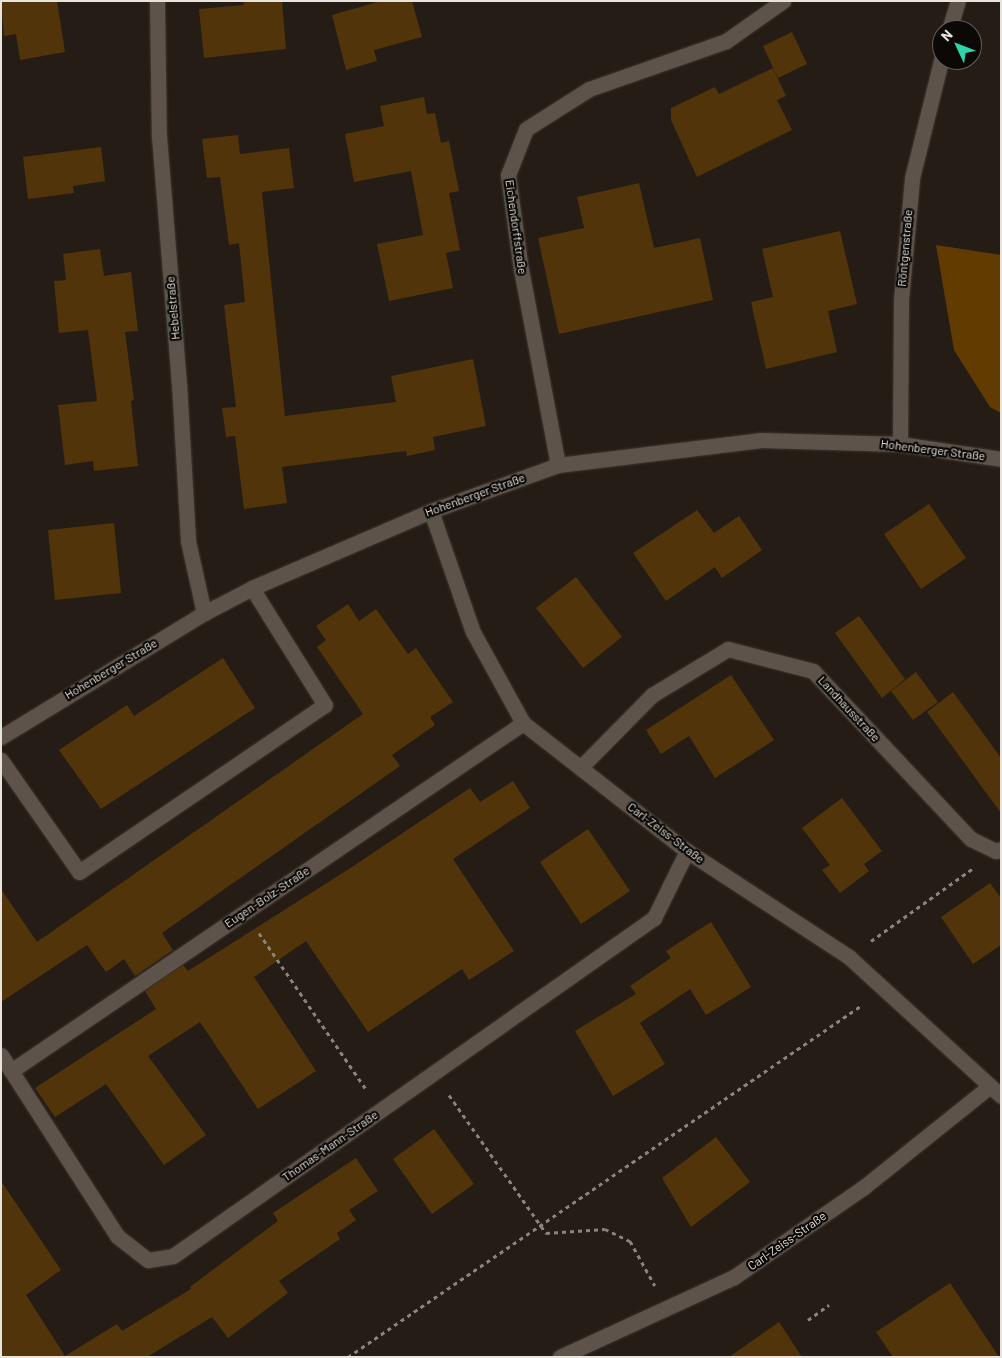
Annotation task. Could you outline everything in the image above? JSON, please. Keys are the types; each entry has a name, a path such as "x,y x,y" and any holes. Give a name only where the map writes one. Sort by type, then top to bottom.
{"street":[{"name":"Hebelstraße","path":"156,1 159,136 180,383 188,541 204,613"},
{"name":"Eichendorffstraße","path":"558,466 521,270 508,175 526,129 589,89 726,41 783,1"},
{"path":"953,20 958,1"},
{"name":"Röntgenstraße","path":"900,444 901,300 912,178 939,70"},
{"name":"Hohenberger Straße","path":"1,736 204,613 252,588 431,511 558,466 761,440 900,444 1001,459"},
{"name":"Carl-Zeiss-Straße","path":"431,511 473,632 522,723 687,851 848,957 883,991 995,1091 864,1187 734,1278 560,1357"},
{"path":"1,760 79,872 325,706 252,588"},
{"name":"Landhausstraße","path":"580,768 652,695 728,649 813,670 971,839 998,850"},
{"name":"Eugen-Bolz-Straße","path":"11,1071 522,723"},
{"name":"Thomas-Mann-Straße","path":"1,1055 117,1236 148,1260 173,1256 654,918 687,851"}],"path":[{"path":"848,957 998,850"},
{"path":"244,912 380,1110"},
{"path":"348,1357 883,991"},
{"path":"433,1072 546,1233 605,1229 630,1241 667,1308"},
{"path":"808,1320 829,1306"}],"shaded area":[{"path":"936,245 1001,255 1001,413 990,407 954,350"}],"building":[{"path":"1,1 57,1 65,52 20,60 16,34 4,36"},
{"path":"243,1 282,1 286,49 204,58 199,9 244,5"},
{"path":"381,1 412,1 422,37 374,50 377,61 346,70 332,15"},
{"path":"792,32 807,64 778,78 763,46"},
{"path":"773,68 786,96 777,100 792,130 697,177 671,120 671,108 715,87 719,94"},
{"path":"424,97 427,114 435,113 441,143 449,141 459,191 449,193 460,250 446,253 453,288 389,301 377,244 423,235 411,171 354,182 345,134 384,126 380,106"},
{"path":"238,135 240,154 289,148 294,188 262,192 285,416 396,402 391,376 473,359 486,426 433,437 435,450 407,456 406,451 282,467 287,503 244,509 235,436 226,437 222,408 236,407 224,305 245,302 239,243 229,245 220,177 207,178 202,139"},
{"path":"101,147 105,181 73,186 74,193 28,199 23,157"},
{"path":"639,183 654,248 700,238 713,300 559,334 538,238 584,228 577,197"},
{"path":"840,231 857,304 828,311 837,352 766,369 751,302 773,297 762,249"},
{"path":"100,249 104,276 131,272 138,331 125,332 134,400 131,401 138,466 94,471 93,461 65,465 58,405 97,401 88,330 59,333 54,281 66,280 63,254"},
{"path":"929,504 966,558 921,589 884,534"},
{"path":"697,510 714,533 739,516 762,550 722,578 715,567 666,601 633,553"},
{"path":"114,523 121,593 55,600 48,530"},
{"path":"576,577 622,637 583,668 536,608"},
{"path":"348,604 359,621 376,609 408,654 416,648 453,702 430,717 435,725 392,755 400,766 162,933 173,950 135,976 124,959 106,972 87,945 1,1002 1,889 37,942 363,714 317,647 326,640 316,626"},
{"path":"859,616 905,679 882,698 835,633"},
{"path":"223,658 255,708 101,809 59,750 127,705 134,716"},
{"path":"916,672 938,702 913,720 891,691"},
{"path":"731,675 774,740 715,778 689,736 661,754 646,730"},
{"path":"953,692 1001,758 1001,813 927,712"},
{"path":"513,781 530,808 453,859 514,951 469,980 462,969 368,1032 306,941 254,977 316,1071 258,1109 200,1022 148,1056 206,1135 164,1165 106,1084 55,1117 35,1088 156,1009 145,991 183,965 188,971 352,867 470,788 480,802"},
{"path":"842,798 882,851 864,864 869,871 840,893 822,870 830,865 802,828"},
{"path":"588,829 630,891 581,924 540,862"},
{"path":"990,883 1001,898 1001,945 973,964 941,917"},
{"path":"711,922 751,987 706,1015 690,989 640,1023 665,1064 613,1096 575,1031 636,994 630,986 671,958 666,951"},
{"path":"434,1129 474,1184 432,1214 393,1159"},
{"path":"716,1137 750,1182 691,1227 662,1178"},
{"path":"356,1158 378,1191 349,1210 356,1220 337,1233 340,1239 279,1281 288,1293 228,1338 212,1317 147,1357 1,1357 1,1181 61,1270 26,1295 65,1356 117,1324 122,1331 191,1289 190,1287 278,1221 273,1213"},
{"path":"950,1283 999,1357 893,1357 876,1332"},
{"path":"779,1322 802,1357 729,1357"}]}
